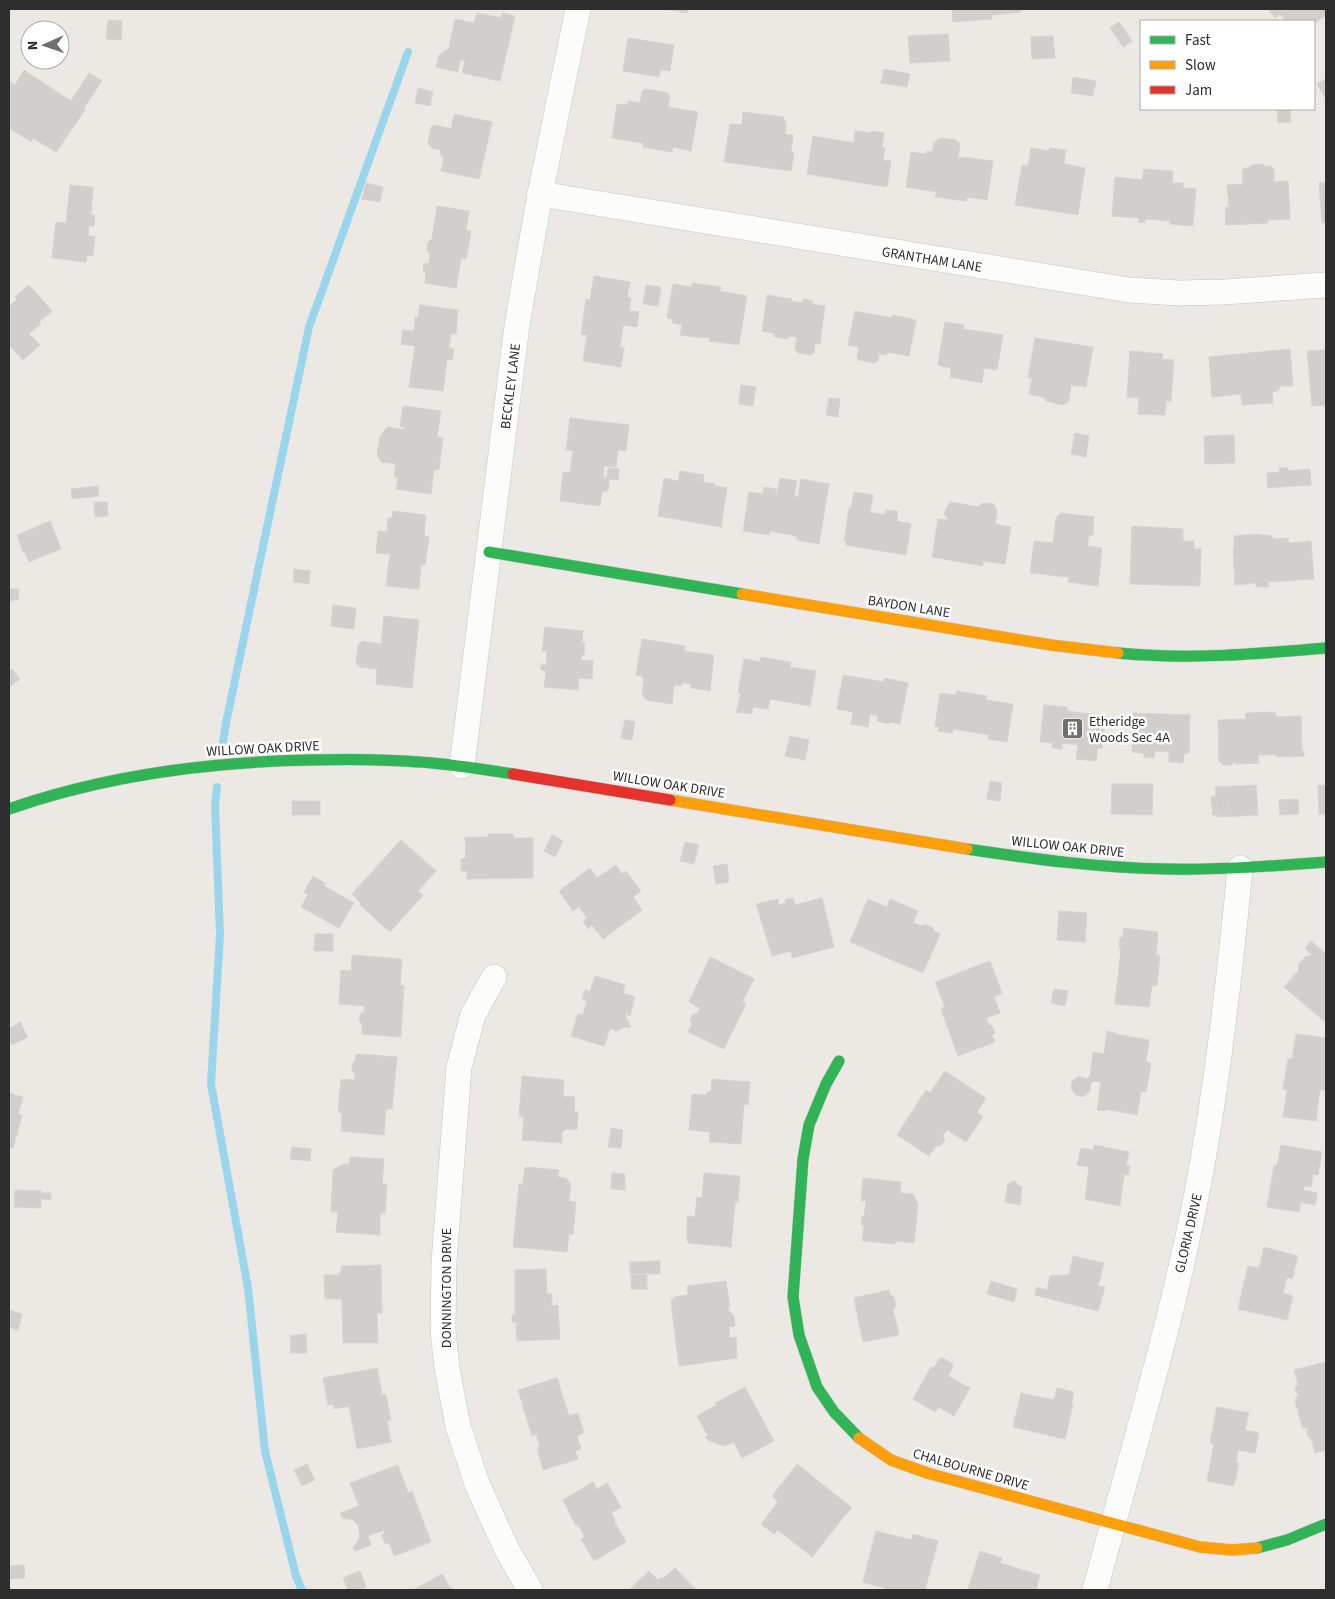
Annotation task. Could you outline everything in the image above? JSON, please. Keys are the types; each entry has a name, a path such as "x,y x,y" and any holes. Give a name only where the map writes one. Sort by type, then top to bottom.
{"street":[{"name":"BECKLEY LANE","path":"462,766 518,325 540,194 578,9"},
{"name":"GRANTHAM LANE","path":"540,194 1129,290 1178,293 1224,292 1326,284"},
{"name":"BAYDON LANE","path":"489,552 1051,645 1107,652 1173,656 1261,653 1326,648"},
{"name":"WILLOW OAK DRIVE","path":"9,809 94,784 150,773 246,762 300,759 409,761 462,766 1062,863 1167,870 1240,868 1326,862"},
{"name":"GLORIA DRIVE","path":"1095,1590 1158,1360 1198,1187 1220,1059 1240,868"},
{"name":"DONNINGTON DRIVE","path":"494,977 473,1015 459,1067 444,1262 444,1330 447,1368 458,1426 477,1484 506,1548 530,1590"},
{"name":"CHALBOURNE DRIVE","path":"839,1061 826,1084 809,1125 803,1159 793,1297 801,1347 819,1390 850,1429 892,1460 926,1474 1058,1508 1200,1548 1223,1550 1263,1547 1286,1541 1326,1524"}],"building":[{"path":"665,9 688,9 687,13"},
{"path":"952,9 1021,9 1021,12 992,15 992,19 953,22"},
{"path":"1268,9 1326,9 1326,15 1315,23 1315,20 1285,20 1280,14 1275,18"},
{"path":"477,13 501,18 502,13 515,16 500,81 462,73 465,61 460,60 458,72 436,67 439,55 449,48 455,19 474,23"},
{"path":"108,20 122,21 121,40 106,39"},
{"path":"1119,22 1132,41 1123,47 1110,28"},
{"path":"948,34 950,61 910,63 908,36"},
{"path":"1053,36 1055,58 1032,59 1031,37"},
{"path":"628,38 674,45 670,71 660,70 659,77 623,71"},
{"path":"884,69 910,74 907,87 881,83"},
{"path":"24,70 71,101 89,73 102,81 83,109 85,110 56,152 33,138 31,142 9,128 9,81 15,85"},
{"path":"1073,77 1096,81 1093,96 1071,93"},
{"path":"1326,79 1326,99 1317,84"},
{"path":"418,88 433,92 430,106 415,103"},
{"path":"646,89 668,93 670,96 668,107 698,112 691,151 673,147 672,152 643,147 643,143 612,138 617,104 628,105 628,101 640,103 642,92"},
{"path":"1277,110 1290,110 1291,122 1278,123"},
{"path":"743,112 783,117 786,125 785,134 793,135 791,152 794,153 791,171 724,162 730,124 742,125"},
{"path":"454,114 492,122 479,179 441,171 444,158 440,154 441,150 432,148 428,143 431,127 436,125 451,129"},
{"path":"855,131 884,133 882,147 885,148 883,160 891,161 887,187 807,174 813,136 854,143"},
{"path":"940,138 956,140 960,144 958,157 993,161 987,200 967,197 966,201 935,197 937,192 906,187 911,152 924,154 927,151 932,152 934,143"},
{"path":"1031,148 1049,151 1050,148 1066,150 1064,164 1085,168 1078,215 1015,205 1022,165 1028,166"},
{"path":"1263,164 1274,169 1274,182 1288,181 1290,219 1268,220 1268,223 1226,225 1225,207 1229,207 1227,185 1243,184 1242,171 1244,168"},
{"path":"1144,169 1173,171 1172,183 1183,183 1183,188 1196,189 1193,226 1170,224 1170,221 1145,219 1145,223 1138,222 1139,218 1112,216 1115,177 1142,180"},
{"path":"366,183 383,187 380,202 362,199"},
{"path":"1319,183 1326,183 1326,222 1322,223"},
{"path":"70,185 93,187 91,215 95,215 94,226 89,226 88,236 95,236 93,256 87,255 86,262 52,258 56,222 66,223"},
{"path":"437,206 469,211 466,230 471,231 466,259 461,258 456,288 425,283 426,274 423,270 424,264 429,263 428,242 432,239"},
{"path":"594,276 630,282 627,297 631,298 629,311 639,312 637,327 623,325 620,347 624,348 621,367 583,361 587,335 581,334 586,299 590,300"},
{"path":"692,283 721,287 720,291 747,296 739,345 709,341 710,338 680,335 682,325 672,323 673,319 667,318 673,284 692,287"},
{"path":"29,285 52,311 29,334 40,345 23,360 9,345 9,307 17,299 15,297"},
{"path":"646,285 661,287 658,306 643,304"},
{"path":"767,295 792,299 791,301 802,303 803,299 813,301 812,304 825,306 820,344 815,344 814,353 811,355 798,353 795,349 797,337 789,336 788,339 774,337 774,333 762,331"},
{"path":"420,305 458,310 456,334 451,333 449,348 454,349 452,360 447,359 443,391 409,387 415,346 401,344 403,330 414,331 415,317 418,318"},
{"path":"855,311 892,318 892,315 916,320 909,356 887,352 887,355 879,354 878,361 874,363 859,360 857,357 859,347 848,345"},
{"path":"945,322 964,325 963,329 1003,335 997,370 984,368 982,383 950,377 951,368 938,365"},
{"path":"1035,338 1093,347 1086,387 1071,385 1069,401 1063,405 1029,394 1032,378 1028,378"},
{"path":"1290,349 1293,386 1281,386 1278,391 1272,392 1273,403 1242,405 1241,394 1212,397 1209,357"},
{"path":"1326,350 1326,405 1312,406 1307,351"},
{"path":"1130,351 1163,354 1162,359 1174,360 1171,401 1166,401 1165,415 1138,414 1139,398 1127,397"},
{"path":"741,385 756,387 753,406 739,404"},
{"path":"829,398 840,399 838,417 826,415"},
{"path":"403,406 441,411 437,437 443,438 439,470 434,470 431,494 396,489 398,477 394,477 396,464 381,462 377,454 380,437 387,427 404,430 404,427 400,427"},
{"path":"570,418 629,425 626,451 618,450 616,467 604,466 603,477 607,477 608,468 619,469 618,480 609,479 609,489 605,492 602,491 600,506 560,501 563,472 570,473 573,451 566,450"},
{"path":"1075,433 1089,436 1086,457 1071,454"},
{"path":"1234,435 1235,463 1205,464 1204,436"},
{"path":"1279,468 1288,468 1288,471 1310,469 1311,485 1268,488 1267,473 1280,472"},
{"path":"680,471 704,475 703,482 727,488 721,527 658,516 664,478 678,481"},
{"path":"780,478 797,481 794,496 798,497 801,479 829,484 819,544 797,540 797,536 770,531 769,535 743,531 749,492 763,494 764,487 776,489 775,493 777,493"},
{"path":"98,486 99,496 72,499 71,489"},
{"path":"854,492 873,495 870,512 885,515 886,510 898,511 897,521 911,524 906,555 846,545 846,541 844,541 849,508 851,509"},
{"path":"94,502 107,502 108,516 95,517"},
{"path":"951,502 979,507 982,503 994,504 997,512 995,524 1011,527 1005,564 983,561 983,566 932,557 938,519 949,520 944,514"},
{"path":"393,511 426,515 424,536 429,537 425,565 421,565 419,589 386,586 390,554 376,553 378,531 387,532 388,518 392,518"},
{"path":"1061,513 1094,517 1093,535 1089,535 1087,546 1102,548 1098,586 1068,582 1069,577 1030,573 1034,541 1053,543 1056,518"},
{"path":"50,521 61,549 29,562 17,535"},
{"path":"1132,526 1183,529 1183,541 1194,541 1194,549 1201,549 1200,586 1130,584"},
{"path":"1268,535 1275,539 1288,538 1289,543 1311,541 1314,579 1268,582 1269,587 1256,587 1256,583 1235,585 1234,536"},
{"path":"294,569 310,571 309,584 293,582"},
{"path":"9,589 19,589 18,600 9,602"},
{"path":"333,605 356,608 354,629 331,626"},
{"path":"384,616 419,620 412,688 376,684 377,669 360,667 356,663 358,645 362,641 381,644"},
{"path":"545,627 583,631 582,643 585,643 584,655 582,655 581,660 593,661 592,679 579,678 578,690 544,687 546,671 541,670 541,664 546,665 547,651 542,651"},
{"path":"642,639 685,646 684,651 714,655 710,691 691,688 691,684 682,683 681,686 674,685 672,704 647,700 642,694 644,680 642,676 636,675"},
{"path":"761,657 791,662 790,667 816,671 810,706 770,699 768,709 753,707 752,714 736,712 741,694 738,693 744,659 760,662"},
{"path":"12,669 20,679 9,687 9,672"},
{"path":"843,675 884,682 884,678 908,683 900,724 877,721 878,716 870,714 868,727 851,724 853,712 837,709"},
{"path":"957,691 987,696 986,700 1013,704 1007,742 988,739 989,735 953,729 953,733 938,731 939,727 935,726 940,693 956,695"},
{"name":"Etheridge Woods Sec 4A","path":"1044,705 1067,707 1067,711 1106,716 1102,748 1098,748 1096,761 1076,759 1078,745 1062,743 1062,749 1052,748 1053,743 1040,742"},
{"path":"1275,712 1276,717 1301,716 1302,751 1304,751 1304,756 1277,757 1277,755 1258,755 1259,763 1236,764 1234,761 1232,765 1223,765 1219,761 1218,720 1246,719 1246,713"},
{"path":"1133,713 1190,715 1189,753 1184,753 1183,763 1169,762 1169,752 1155,751 1154,758 1144,757 1143,753 1132,752"},
{"path":"625,720 635,722 632,740 621,738"},
{"path":"790,736 809,740 805,760 785,756"},
{"path":"990,781 1002,783 1000,801 987,799"},
{"path":"1112,784 1153,784 1152,815 1111,814"},
{"path":"1256,785 1258,815 1217,817 1217,815 1229,814 1228,795 1216,796 1215,787"},
{"path":"1326,785 1326,814 1319,814 1318,786"},
{"path":"1228,795 1229,814 1217,815 1216,796"},
{"path":"1216,796 1217,815 1213,815 1211,797"},
{"path":"1298,799 1299,814 1280,815 1279,800"},
{"path":"292,801 320,801 320,815 292,815"},
{"path":"488,834 513,834 513,838 533,838 533,878 467,879 467,871 461,871 461,859 466,858 465,837 488,837"},
{"path":"552,835 563,841 555,857 544,851"},
{"path":"401,840 436,871 418,891 423,895 390,932 360,905 361,903 352,894"},
{"path":"685,842 699,845 694,864 680,861"},
{"path":"727,864 729,882 716,884 713,866"},
{"path":"616,865 622,874 626,871 641,891 633,897 642,910 603,939 592,925 588,929 583,921 587,918 579,907 573,911 559,891 590,868 597,878"},
{"path":"313,876 326,884 324,886 354,903 339,928 301,907 308,894 304,892"},
{"path":"793,898 795,905 822,898 834,947 792,958 791,951 772,956 756,904 778,899 779,905 786,903 785,900"},
{"path":"868,899 887,907 890,899 918,911 913,923 922,926 925,924 940,934 923,973 850,942"},
{"path":"1059,911 1087,913 1085,942 1057,940"},
{"path":"1124,928 1158,932 1156,955 1160,956 1157,986 1152,985 1149,1007 1115,1004 1121,949 1119,946"},
{"path":"315,934 333,934 333,951 314,951"},
{"path":"1311,941 1325,953 1326,957 1326,1018 1324,1021 1284,987 1298,973 1299,964 1305,957 1312,954 1305,949"},
{"path":"352,955 402,959 400,985 404,986 401,1037 362,1034 362,1024 359,1021 360,1014 364,1012 364,1006 339,1004 341,970 351,971"},
{"path":"710,957 754,979 742,1002 746,1004 724,1049 688,1032 692,1024 690,1020 693,1014 698,1013 700,1008 689,1002"},
{"path":"990,961 1002,993 994,997 1000,1013 986,1018 995,1033 992,1036 995,1042 958,1056 941,1009 945,1007 935,982"},
{"path":"595,976 625,985 623,993 635,997 630,1016 626,1014 631,1027 624,1027 617,1031 610,1029 604,1046 571,1036 578,1014 583,1015 587,1001 582,999 585,990 590,992"},
{"path":"1054,989 1068,991 1065,1006 1051,1003"},
{"path":"20,1022 28,1037 12,1045 9,1039 9,1029"},
{"path":"1107,1031 1149,1040 1146,1062 1151,1063 1146,1092 1141,1091 1137,1115 1105,1109 1105,1111 1097,1110 1101,1082 1094,1081 1091,1083 1090,1091 1083,1097 1076,1095 1071,1089 1072,1081 1079,1076 1087,1079 1090,1076 1093,1052 1104,1054"},
{"path":"1296,1034 1326,1038 1326,1090 1320,1089 1316,1121 1283,1117 1287,1090 1283,1089 1288,1059 1292,1059"},
{"path":"356,1054 397,1057 392,1109 386,1109 384,1135 341,1131 342,1113 338,1112 341,1079 354,1080 355,1074 352,1070 352,1064 355,1062"},
{"path":"945,1071 986,1098 977,1112 983,1117 966,1142 947,1130 943,1136 945,1140 940,1146 936,1146 929,1156 897,1135 926,1090 930,1093"},
{"path":"522,1076 564,1080 563,1096 575,1097 574,1111 578,1112 577,1130 566,1129 562,1133 562,1143 522,1140 524,1117 519,1116"},
{"path":"712,1079 750,1082 748,1105 744,1104 741,1144 709,1142 710,1132 689,1130 692,1094 707,1095 707,1092 711,1092"},
{"path":"9,1093 23,1097 18,1115 22,1115 13,1148 9,1147"},
{"path":"611,1128 623,1130 621,1148 608,1147"},
{"path":"1094,1145 1129,1152 1126,1165 1130,1166 1128,1175 1124,1174 1120,1206 1085,1199 1089,1167 1077,1165 1081,1148 1093,1150"},
{"path":"1281,1145 1322,1152 1318,1175 1313,1174 1311,1187 1304,1186 1303,1190 1317,1193 1315,1205 1301,1202 1299,1212 1267,1207 1274,1166 1277,1166"},
{"path":"292,1147 311,1149 310,1161 290,1159"},
{"path":"350,1157 384,1159 382,1184 387,1184 385,1213 380,1213 380,1235 336,1232 338,1212 331,1212 333,1170 343,1164 349,1164"},
{"path":"525,1167 559,1170 558,1177 566,1178 571,1185 569,1201 576,1202 573,1234 569,1234 567,1252 513,1247 519,1184 523,1184"},
{"path":"612,1173 625,1174 625,1190 611,1189"},
{"path":"704,1173 740,1176 738,1202 735,1202 731,1247 689,1243 687,1241 687,1218 688,1216 695,1217 697,1197 702,1198"},
{"path":"863,1178 901,1182 900,1193 913,1194 918,1204 914,1243 895,1241 895,1244 862,1241 864,1225 861,1225 866,1201 861,1201"},
{"path":"1014,1180 1019,1186 1022,1186 1020,1205 1005,1202 1008,1184"},
{"path":"15,1190 51,1193 51,1200 41,1199 41,1208 14,1207"},
{"path":"1264,1247 1298,1256 1292,1279 1287,1277 1283,1293 1293,1296 1287,1320 1238,1309 1248,1266 1259,1268"},
{"path":"1073,1256 1104,1263 1098,1286 1105,1287 1098,1311 1035,1295 1037,1287 1047,1290 1050,1276 1069,1275"},
{"path":"660,1261 660,1274 630,1274 630,1262"},
{"path":"381,1265 382,1313 377,1313 378,1343 343,1343 342,1299 325,1299 324,1275 338,1275 341,1272 341,1266"},
{"path":"546,1269 547,1294 552,1294 552,1306 558,1305 560,1339 517,1341 516,1322 512,1322 512,1315 515,1314 515,1270"},
{"path":"631,1275 647,1275 647,1289 631,1289"},
{"path":"726,1281 730,1307 728,1307 734,1316 735,1326 729,1327 730,1338 736,1337 737,1358 679,1366 671,1302 674,1297 688,1294 687,1286"},
{"path":"991,1281 1017,1289 1014,1302 987,1294"},
{"path":"889,1290 890,1295 894,1297 896,1306 893,1311 898,1335 863,1342 854,1298"},
{"path":"9,1310 22,1314 18,1330 9,1327"},
{"path":"306,1334 307,1353 291,1353 290,1336"},
{"path":"943,1358 952,1363 953,1367 948,1376 970,1388 954,1416 938,1407 935,1412 913,1399 931,1367 934,1368 939,1359"},
{"path":"1326,1362 1326,1450 1315,1453 1311,1438 1308,1437 1308,1429 1302,1427 1295,1400 1300,1395 1296,1392 1295,1388 1298,1385 1294,1370"},
{"path":"377,1368 382,1395 386,1394 391,1420 387,1421 391,1442 357,1449 349,1406 334,1409 333,1404 328,1405 323,1378"},
{"path":"557,1378 569,1416 578,1413 584,1433 577,1436 581,1449 575,1451 578,1459 543,1470 537,1448 540,1447 536,1434 532,1436 518,1390"},
{"path":"745,1387 774,1441 742,1458 734,1442 724,1446 708,1440 705,1437 708,1436 697,1416 716,1405 715,1403"},
{"path":"1057,1388 1074,1392 1065,1439 1013,1427 1021,1393 1054,1400"},
{"path":"1217,1407 1249,1413 1245,1430 1259,1433 1255,1453 1238,1450 1236,1463 1239,1463 1234,1486 1207,1481 1214,1444 1210,1443"},
{"path":"307,1464 315,1480 302,1486 294,1470"},
{"path":"797,1464 852,1508 812,1557 778,1530 774,1534 761,1524 778,1502 772,1496"},
{"path":"398,1465 408,1493 412,1491 431,1542 394,1556 390,1544 385,1543 382,1536 385,1532 384,1530 368,1536 371,1545 355,1551 353,1547 360,1536 358,1525 353,1520 342,1518 340,1513 359,1506 350,1483"},
{"path":"593,1482 597,1489 607,1483 621,1507 611,1513 626,1542 594,1561 581,1539 585,1537 578,1525 576,1526 563,1500"},
{"path":"876,1531 912,1540 913,1534 938,1541 925,1590 892,1590 863,1582"},
{"path":"980,1551 1002,1558 1000,1563 1040,1575 1036,1590 968,1589"},
{"path":"24,1565 25,1578 10,1579 9,1566"},
{"path":"675,1568 696,1590 629,1590 649,1571 658,1580"},
{"path":"360,1571 366,1587 359,1590 348,1590 343,1578"},
{"path":"442,1574 451,1589 453,1588 454,1590 413,1590"}],"waterway":[{"path":"223,742 309,327 408,52"},
{"path":"217,787 215,805 220,934 211,1084 248,1288 265,1451 296,1576 302,1590"}],"traffic: fast":[{"path":"489,552 742,594"},
{"path":"1118,653 1196,656 1326,648"},
{"path":"9,809 82,787 157,772 271,761 392,760 443,764 513,774"},
{"path":"967,849 1067,862 1142,868 1227,868 1326,862"},
{"path":"839,1061 826,1084 809,1125 803,1159 793,1297 799,1335 817,1387 834,1412 859,1438"},
{"path":"1257,1548 1287,1540 1326,1524"}],"traffic: slow":[{"path":"742,594 1051,645 1118,653"},
{"path":"670,800 967,849"},
{"path":"859,1438 891,1460 927,1473 1200,1547 1232,1550 1257,1548"}],"traffic: jam":[{"path":"513,774 670,800"}],"place":[{"name":"Etheridge Woods Sec 4A","path":"1073,729"}]}
